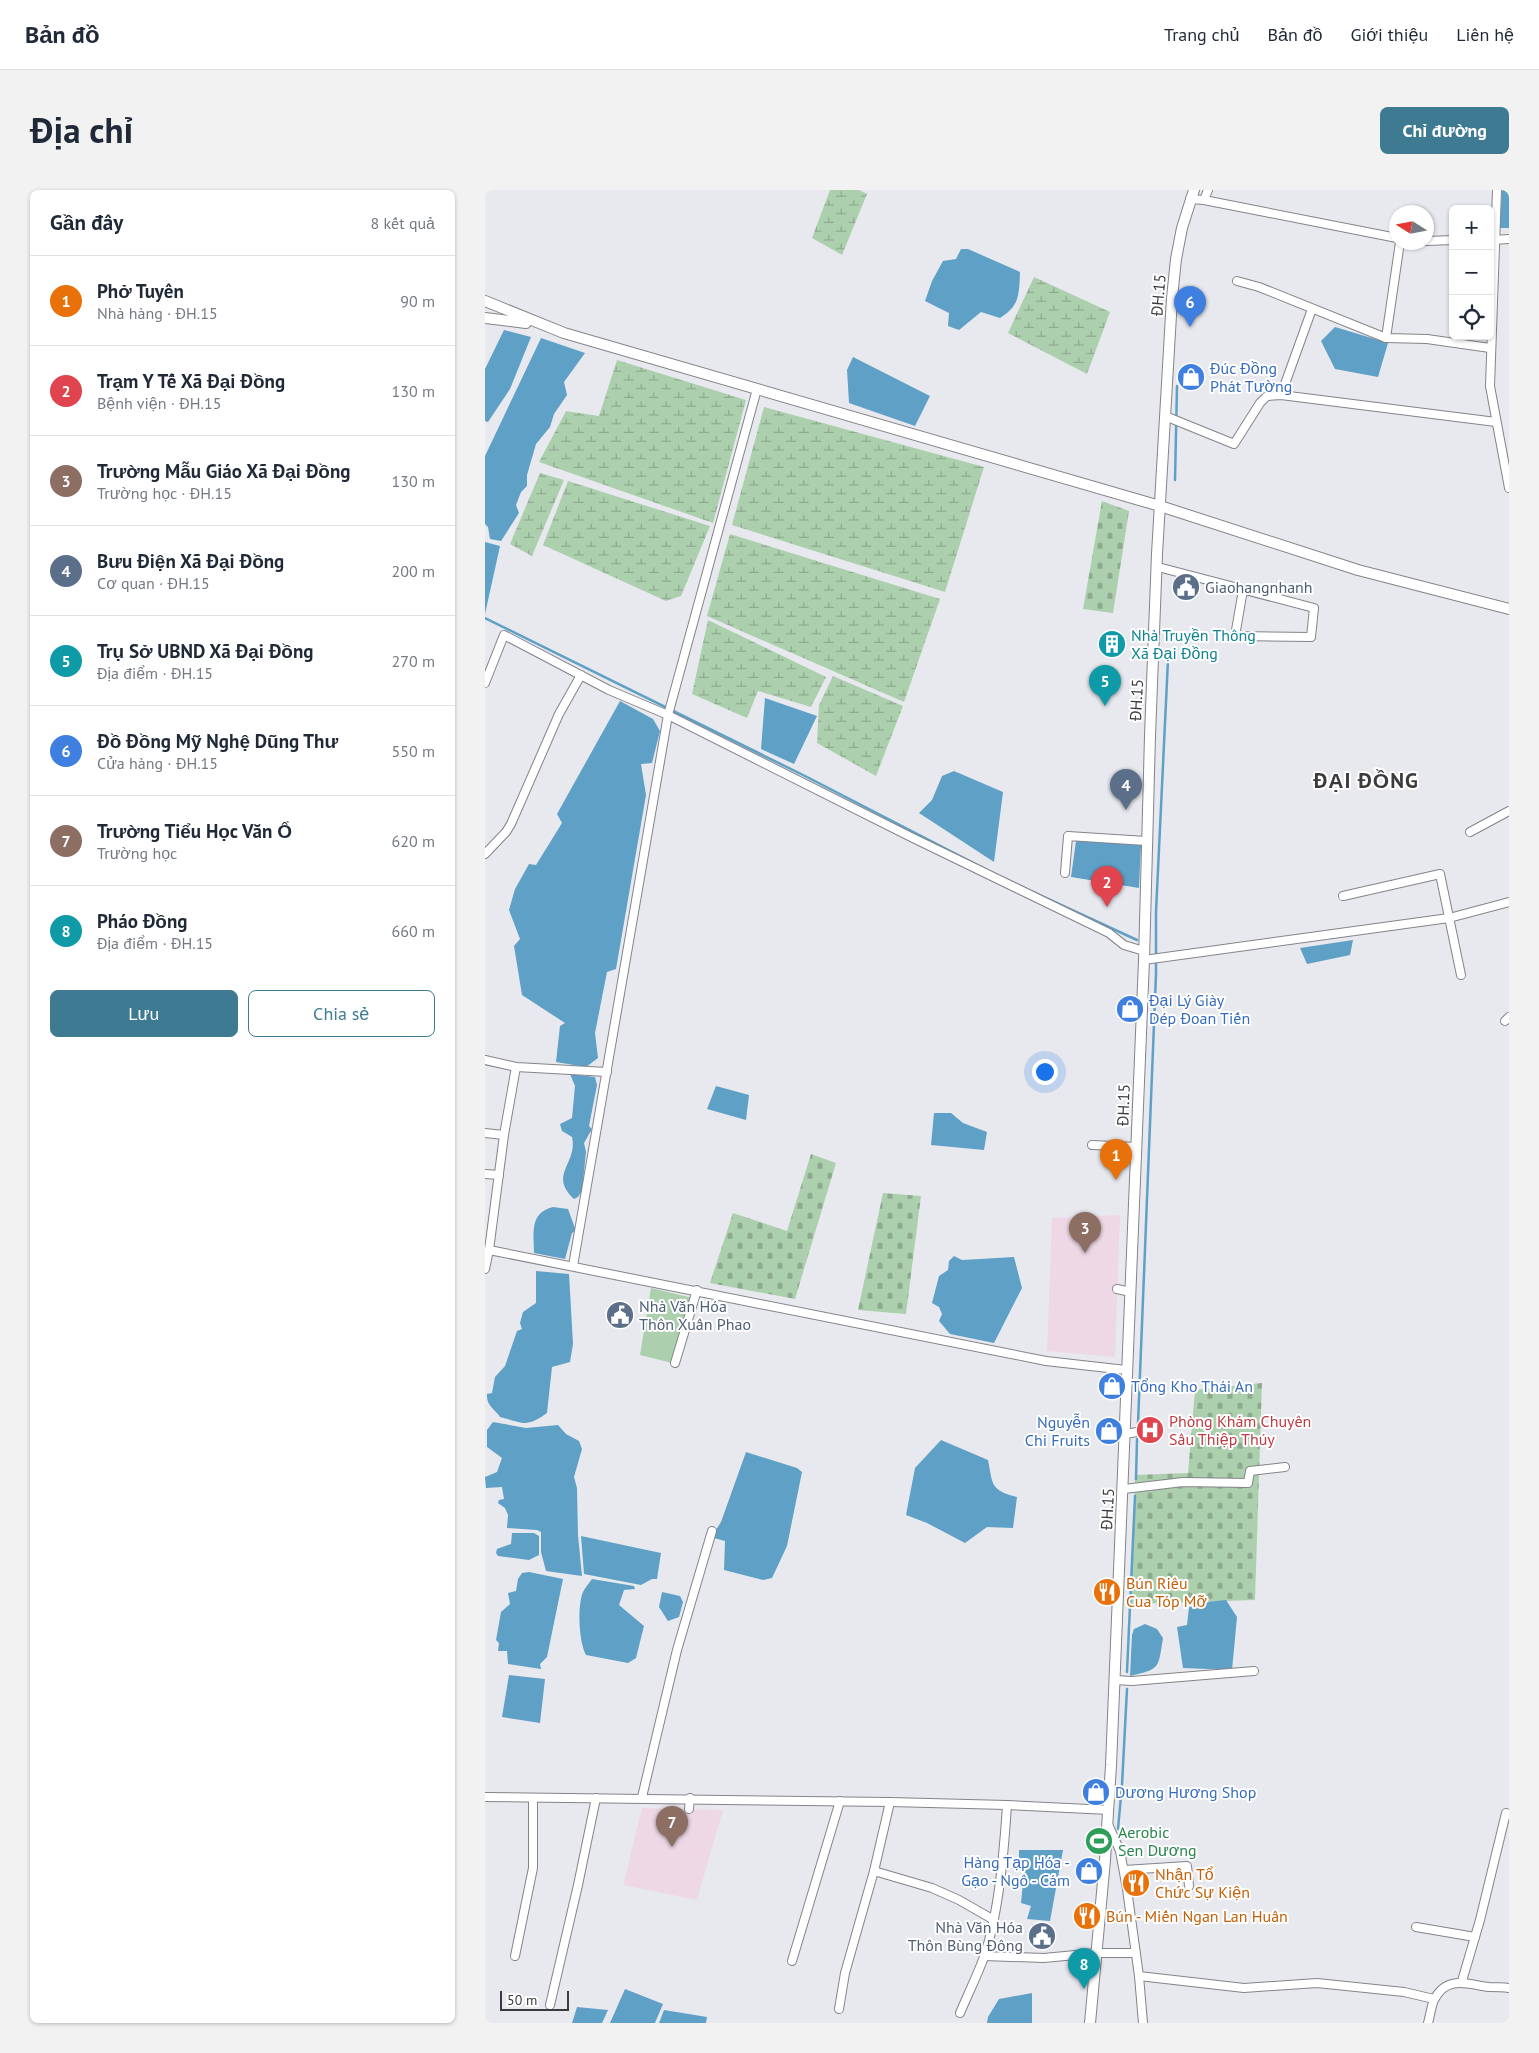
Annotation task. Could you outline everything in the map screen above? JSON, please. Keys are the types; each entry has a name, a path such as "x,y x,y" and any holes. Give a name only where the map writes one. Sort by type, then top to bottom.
{"main road":[{"name":"ĐH.15","path":"1090,2023 1109,1810 1124,1488 1126,1370 1131,1292 1144,956 1141,905 1147,842 1144,818 1145,792 1165,416 1175,269 1182,228 1192,194"},
{"path":"485,300 564,333 1160,506 1358,570 1509,609"},
{"path":"485,318 540,324"}],"street":[{"path":"1203,200 1208,190"},
{"path":"1494,228 1497,190"},
{"path":"1192,194 1203,200 1389,236"},
{"path":"1494,240 1509,239"},
{"path":"1434,241 1449,240"},
{"path":"1386,338 1399,250"},
{"path":"1493,250 1490,386 1509,488"},
{"path":"1237,280 1386,338 1427,339 1490,348"},
{"path":"1281,395 1312,309"},
{"path":"573,1266 668,715 757,389"},
{"path":"1165,416 1234,444 1260,403 1267,396 1281,395 1496,422"},
{"path":"1158,567 1314,608 1311,636 1235,636 1243,590"},
{"path":"485,683 504,635 609,690 668,715 913,838 1109,933 1124,945 1144,956 1449,918 1509,902"},
{"path":"485,854 511,824 559,714 581,675"},
{"path":"1470,832 1509,811"},
{"path":"1065,873 1068,836 1147,842"},
{"path":"1343,896 1441,874 1461,975"},
{"path":"485,1060 516,1067 607,1072"},
{"path":"485,1269 516,1067"},
{"path":"485,1133 504,1136"},
{"path":"1092,1145 1137,1147"},
{"path":"485,1174 499,1175"},
{"path":"485,1216 494,1218"},
{"path":"489,1250 1046,1361 1126,1370"},
{"path":"1117,1289 1131,1292"},
{"path":"675,1363 697,1290"},
{"path":"1125,1434 1143,1431"},
{"path":"1124,1488 1183,1482 1249,1483 1250,1471 1285,1467"},
{"path":"642,1797 677,1650 712,1531"},
{"path":"1115,1680 1132,1681 1254,1671"},
{"path":"485,1796 890,1802 1109,1810"},
{"path":"515,1956 533,1868 533,1798"},
{"path":"549,2005 578,1885 596,1798"},
{"path":"689,1809 691,1798"},
{"path":"792,1961 840,1801"},
{"path":"839,2009 845,1973 874,1871 890,1802"},
{"path":"960,2013 984,1956 993,1920 1005,1838 1007,1805"},
{"path":"1462,1981 1506,1813"},
{"path":"1108,1824 1120,1851 1124,1870 1139,1976 1143,2023"},
{"path":"1124,1870 1187,1866 1189,1886"},
{"path":"874,1871 932,1888 959,1900 993,1920"},
{"path":"1416,1927 1475,1937"},
{"path":"984,1956 1044,1958 1096,1953 1135,1953"},
{"path":"1139,1976 1244,1988 1317,1983 1404,1992 1434,1999"},
{"path":"1428,2023 1434,1999 1444,1989 1462,1981 1488,1987 1509,1988"}],"shaded area":[{"path":"1120,1215 1115,1357 1047,1351 1052,1218"},
{"path":"642,1808 723,1810 697,1900 623,1885"}],"green space":[{"path":"830,190 859,190 867,194 842,255 812,238"},
{"path":"1034,277 1110,312 1087,374 1008,333"},
{"path":"617,360 746,400 713,523 539,462 566,411 599,416"},
{"path":"764,407 984,467 945,592 732,525"},
{"path":"540,473 564,480 532,556 510,544"},
{"path":"568,481 710,526 681,596 666,601 543,545"},
{"path":"1102,501 1129,511 1113,613 1083,609"},
{"path":"730,534 940,599 904,702 707,616"},
{"path":"708,620 826,677 811,707 758,691 747,718 692,694"},
{"path":"833,676 903,706 876,776 817,743 819,705"},
{"path":"811,1154 836,1163 795,1299 710,1283 733,1213 787,1231"},
{"path":"883,1193 921,1196 906,1314 858,1310"},
{"path":"651,1288 693,1298 672,1363 640,1355"},
{"path":"1262,1383 1255,1600 1131,1604 1135,1475 1188,1473 1195,1390"}],"water":[{"path":"1502,190 1509,190 1509,228 1500,228"},
{"path":"961,249 968,249 1020,272 1017,299 1007,313 1000,318 981,312 959,330 948,326 949,313 925,301 932,281 943,261 956,259"},
{"path":"1335,327 1388,343 1378,377 1335,369 1321,341"},
{"path":"504,330 531,337 510,389 488,422 485,421 485,369"},
{"path":"541,338 585,353 564,382 567,395 554,414 550,427 536,444 527,475 527,486 521,492 516,505 519,513 501,541 490,539 488,527 485,524 485,456"},
{"path":"853,357 930,396 915,426 849,403 847,370"},
{"path":"485,542 500,546 485,614"},
{"path":"765,698 817,716 794,764 761,749"},
{"path":"620,701 653,719 660,731 652,763 641,764 646,795 616,969 607,972 595,1033 598,1058 586,1067 556,1062 560,1026 565,1023 522,995 514,946 520,939 509,910 515,889 529,864 536,865 562,823 557,814"},
{"path":"954,771 1003,792 994,862 919,813 932,800 942,776"},
{"path":"1076,841 1141,845 1139,888 1071,877"},
{"path":"1353,940 1350,955 1307,964 1300,948"},
{"path":"570,1074 595,1077 597,1085 589,1126 592,1129 584,1143 586,1152 582,1191 574,1199 564,1183 565,1169 573,1146 572,1137 562,1131 560,1124 572,1118 575,1086"},
{"path":"716,1086 749,1095 746,1120 707,1109"},
{"path":"934,1113 951,1113 963,1123 987,1132 984,1150 931,1145"},
{"path":"553,1207 568,1209 576,1231 572,1233 565,1259 534,1253 536,1219 545,1210"},
{"path":"954,1256 962,1260 1014,1257 1022,1288 994,1343 950,1334 939,1321 942,1314 939,1307 932,1303 939,1276 948,1270 949,1261"},
{"path":"536,1271 569,1274 573,1344 570,1362 552,1367 547,1413 534,1421 525,1423 500,1417 489,1404 487,1394 492,1393 495,1377 505,1366 517,1331 522,1329 520,1323 523,1312 536,1303"},
{"path":"493,1422 526,1428 558,1425 566,1434 579,1441 582,1449 574,1477 577,1488 578,1535 582,1576 546,1571 541,1552 541,1532 537,1530 507,1528 508,1515 505,1508 498,1503 499,1500 504,1499 502,1487 486,1488 485,1477 497,1472 502,1458 487,1447 487,1430"},
{"path":"941,1440 988,1460 992,1481 997,1489 1017,1497 1013,1528 987,1527 965,1543 927,1523 906,1515 915,1468"},
{"path":"746,1452 797,1468 802,1472 787,1546 772,1578 763,1580 724,1570 725,1541 714,1538 714,1533 721,1522"},
{"path":"512,1533 534,1533 539,1536 539,1555 529,1560 498,1556 496,1553 497,1549 511,1544"},
{"path":"581,1536 661,1553 657,1579 652,1579 641,1585 584,1574"},
{"path":"529,1572 563,1579 547,1657 540,1664 541,1669 508,1664 507,1651 498,1651 499,1643 496,1640 501,1612 510,1604 508,1593 516,1591 518,1579 522,1573"},
{"path":"592,1579 634,1586 635,1589 624,1590 619,1605 644,1626 636,1658 628,1663 586,1655 580,1633 579,1615 583,1592"},
{"path":"662,1592 680,1596 683,1602 679,1617 668,1621 659,1607"},
{"path":"1226,1600 1237,1617 1232,1670 1183,1668 1177,1627 1187,1625 1189,1607 1206,1602"},
{"path":"1145,1624 1157,1629 1163,1638 1159,1661 1153,1669 1130,1676 1132,1635 1134,1629"},
{"path":"509,1675 545,1679 540,1723 502,1717"},
{"path":"1019,1850 1063,1850 1050,1921 1027,1919 1031,1906 1021,1903 1024,1873 1019,1867"},
{"path":"625,1989 663,2004 655,2023 610,2023"},
{"path":"1032,1993 1032,2023 987,2023 988,2017 999,1999"},
{"path":"577,2007 608,2010 602,2023 572,2023"},
{"path":"664,2010 707,2017 706,2023 659,2023"}],"waterway":[{"path":"1175,480 1177,386"},
{"path":"485,618 807,777 989,871"},
{"path":"1138,1424 1156,974 1156,912 1168,660"},
{"path":"1007,880 1137,940"},
{"path":"1136,1479 1137,1439"},
{"path":"1127,1672 1135,1496"},
{"path":"1118,1829 1127,1689"}],"place":[{"name":"Đồ Đồng Mỹ Nghệ Dũng Thư","path":"1190,327"},
{"name":"Đúc Đồng Phát Tường","path":"1191,377"},
{"name":"Giaohangnhanh","path":"1186,587"},
{"name":"Nhà Truyền Thông Xã Đại Đồng","path":"1112,644"},
{"name":"Trụ Sở UBND Xã Đại Đồng","path":"1105,706"},
{"name":"Bưu Điện Xã Đại Đồng","path":"1126,810"},
{"name":"Trạm Y Tế Xã Đại Đồng","path":"1107,907"},
{"name":"Đại Lý Giày Dép Đoan Tiến","path":"1130,1009"},
{"name":"Phở Tuyên","path":"1116,1180"},
{"name":"Trường Mẫu Giáo Xã Đại Đồng","path":"1085,1253"},
{"name":"Nhà Văn Hóa Thôn Xuân Phao","path":"620,1315"},
{"name":"Tổng Kho Thái An","path":"1112,1386"},
{"name":"Phòng Khám Chuyên Sâu Thiệp Thúy","path":"1150,1430"},
{"name":"Nguyễn Chi Fruits","path":"1109,1431"},
{"name":"Bún Riêu Cua Tóp Mỡ","path":"1107,1592"},
{"name":"Dương Hương Shop","path":"1096,1792"},
{"name":"Aerobic Sen Dương","path":"1099,1841"},
{"name":"Trường Tiểu Học Văn Ổ","path":"672,1847"},
{"name":"Hàng Tạp Hóa - Gạo - Ngô - Cám","path":"1089,1871"},
{"name":"Nhận Tổ Chức Sự Kiện","path":"1136,1883"},
{"name":"Bún - Miến Ngan Lan Huân","path":"1087,1916"},
{"name":"Nhà Văn Hóa Thôn Bùng Đông","path":"1042,1936"},
{"name":"Pháo Đồng","path":"1084,1989"}],"district":[{"name":"ĐẠI ĐỒNG","path":"1366,780"}]}
